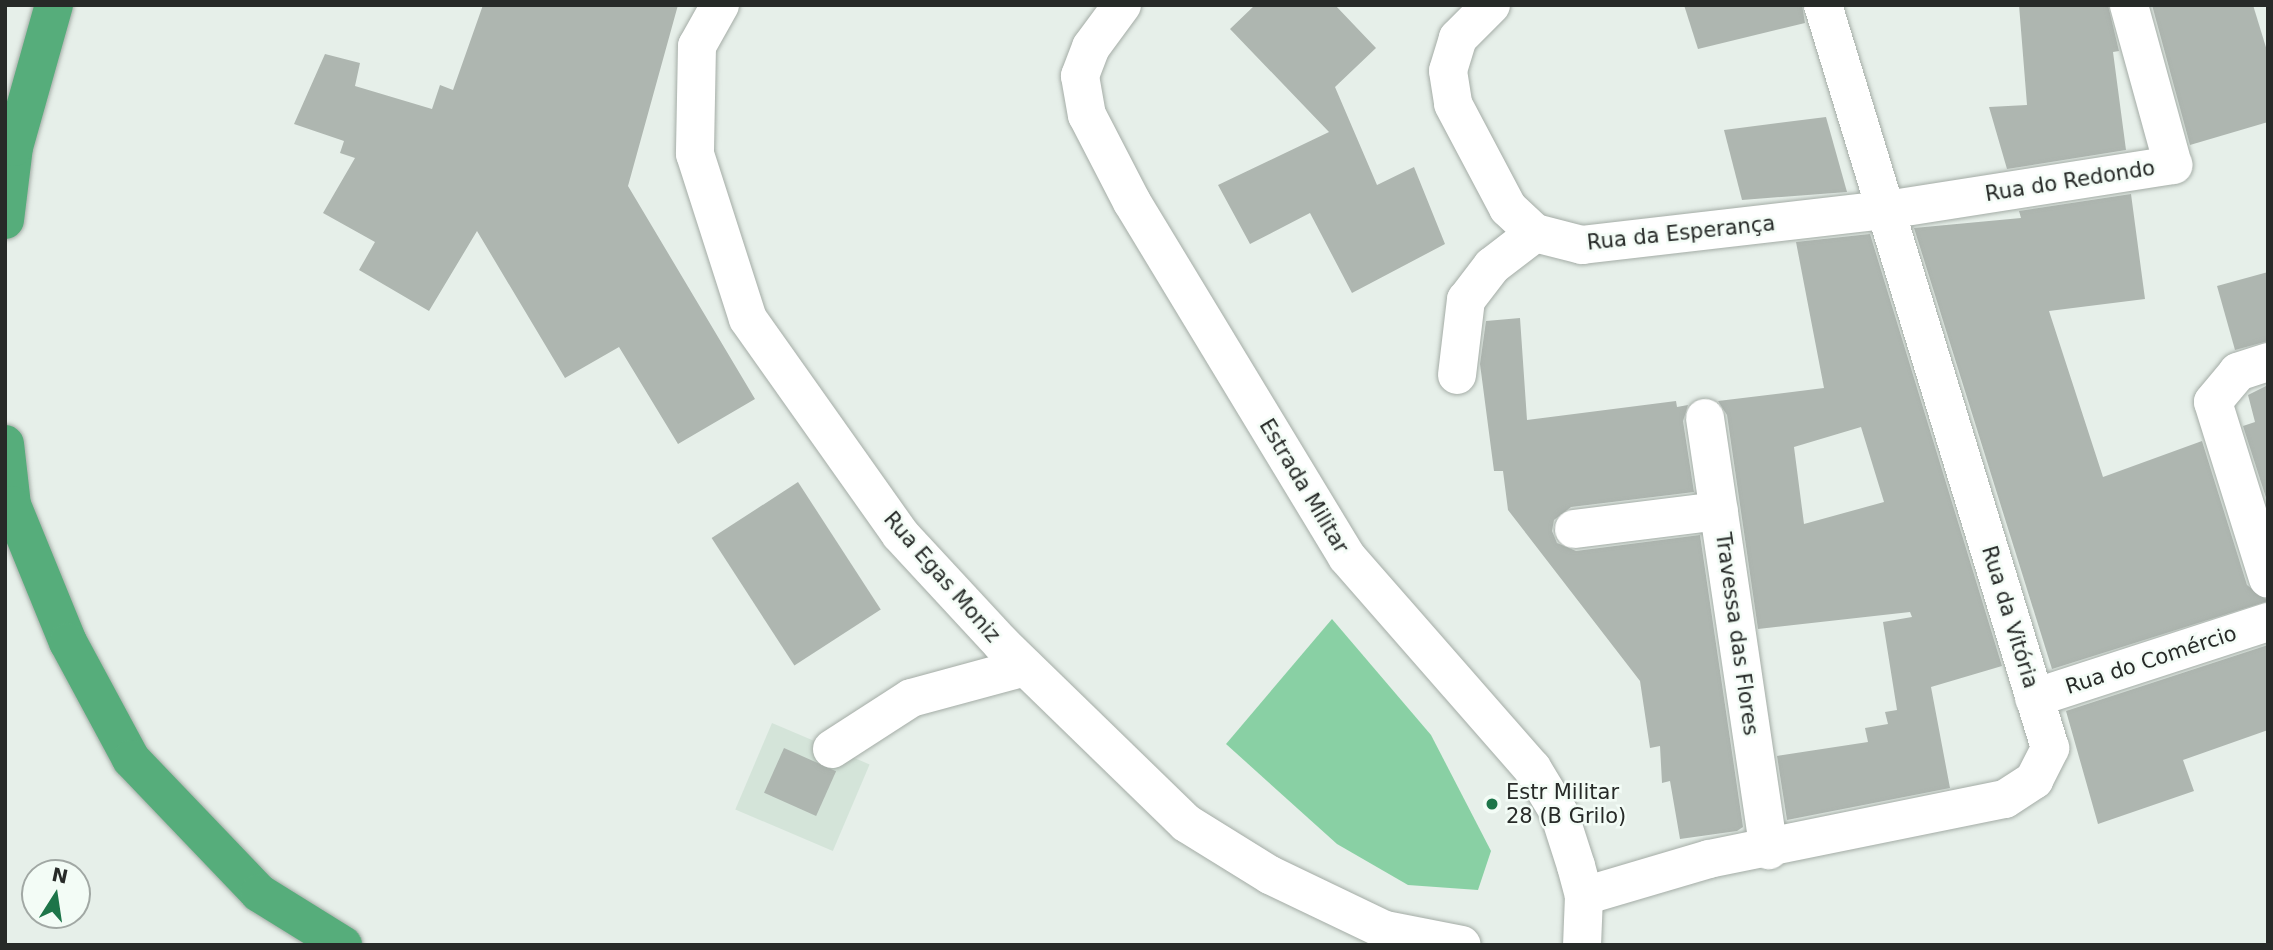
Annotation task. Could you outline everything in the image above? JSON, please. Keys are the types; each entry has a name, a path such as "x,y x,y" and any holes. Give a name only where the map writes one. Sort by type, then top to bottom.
{"highway":[{"path":"5,220 14,147 54,5"},
{"path":"5,444 12,505 68,642 131,759 259,893 342,945"}],"street":[{"name":"Rua Egas Moniz","path":"720,5 697,46 695,154 748,319 900,534 1026,667 1185,823 1270,875 1385,930 1462,945"},
{"name":"Estrada Militar","path":"1122,5 1080,76 1087,115 1132,202 1347,557 1532,768 1559,813 1584,896 1582,945"},
{"name":"Rua da Esperança","path":"1491,5 1458,38 1448,71 1453,104 1508,208 1535,233 1582,244 1886,211"},
{"name":"Rua da Vitória","path":"1584,896 1709,859 1769,850 2005,799 2034,780 2050,748 1823,5"},
{"name":"Rua do Redondo","path":"1886,211 2173,165 2129,5"},
{"path":"1457,375 1466,300 1492,266 1535,233"},
{"path":"2268,362 2238,372 2213,402 2268,579"},
{"name":"Travessa das Flores","path":"1705,418 1769,850"},
{"path":"1574,529 1719,511"},
{"name":"Rua do Comércio","path":"2034,698 2268,622"},
{"path":"832,749 911,698 1026,667"}],"shaded area":[{"path":"772,723 870,764 833,851 735,810"}],"green space":[{"path":"1332,619 1431,735 1491,851 1478,890 1408,885 1337,844 1226,744"}],"building":[{"path":"483,5 678,5 628,186 755,399 678,444 619,347 565,378 477,231 429,311 359,270 375,242 323,213 355,158 340,153 344,141 294,124 325,54 360,63 355,86 432,109 440,85 453,90"},
{"path":"1255,5 1335,5 1376,48 1335,87 1377,185 1414,167 1445,244 1352,293 1310,213 1250,244 1218,185 1329,132 1230,29"},
{"path":"1684,5 1802,5 1805,23 1698,49"},
{"path":"2019,5 2108,5 2119,51 2113,52 2126,150 2007,169 1989,107 2027,105"},
{"path":"2152,5 2253,5 2268,54 2268,122 2190,145"},
{"path":"1826,117 1847,192 1742,200 1724,130"},
{"path":"2131,194 2145,299 2049,311 2103,477 2202,441 2247,585 2268,601 2052,669 1914,228 2021,218 2019,211"},
{"path":"1870,234 2002,666 1931,687 1950,788 1787,820 1777,756 1868,742 1865,728 1888,724 1885,712 1897,710 1883,622 1912,617 1910,612 1758,629 1727,415 1718,401 1824,388 1796,242","holes":["1861,427 1884,502 1804,524 1794,447"]},
{"path":"2268,272 2268,341 2235,350 2217,286"},
{"path":"1520,318 1527,420 1676,401 1677,407 1688,405 1683,421 1694,492 1571,507 1554,520 1552,531 1557,543 1576,551 1700,535 1743,827 1737,831 1680,839 1670,781 1662,783 1660,746 1650,748 1640,681 1508,510 1503,471 1494,471 1480,364 1486,321"},
{"path":"2268,385 2268,504 2243,426 2255,422 2248,395"},
{"path":"798,482 881,609 794,666 712,538"},
{"path":"2268,645 2268,730 2183,760 2194,791 2098,824 2066,711"},
{"path":"784,748 836,771 816,816 764,793"}],"place":[{"name":"Estr Militar 28 (B Grilo)","path":"1492,804"}]}
